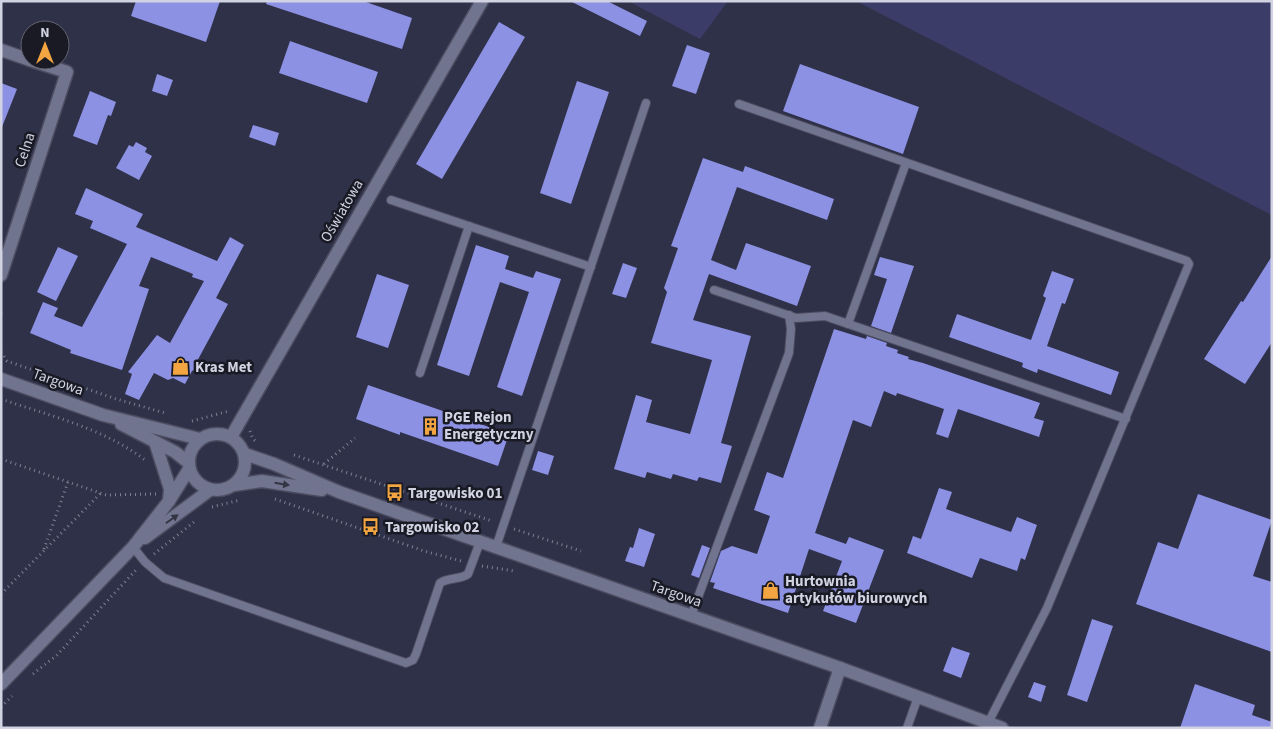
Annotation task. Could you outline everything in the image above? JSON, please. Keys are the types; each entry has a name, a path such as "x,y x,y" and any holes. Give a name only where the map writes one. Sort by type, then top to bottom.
{"street":[{"name":"Oświatowa","path":"231,437 482,1"},
{"name":"Celna","path":"1,50 20,57"},
{"name":"Celna","path":"1,276 67,72 61,70"},
{"name":"Targowa","path":"1,379 103,415 200,439"},
{"name":"Targowa","path":"103,415 175,452 189,466"},
{"path":"1,684 133,547 169,501 189,466 191,450 200,439 215,434 231,437 237,441 244,454 245,468 243,474 234,485 223,490 210,490 197,482 189,466"},
{"path":"155,442 170,489 169,501"},
{"name":"Targowa","path":"244,454 274,464 339,492 840,668 1002,728"},
{"name":"Targowa","path":"234,485 262,481 339,492"},
{"path":"133,547 210,490"},
{"path":"820,728 840,668"}],"lane":[{"path":"496,547 646,103"},
{"path":"739,104 1187,261 1188,267 1047,608 988,723"},
{"path":"848,324 906,162"},
{"path":"391,200 590,267"},
{"path":"420,373 469,226"},
{"path":"714,290 796,318 825,316 1126,419"},
{"path":"691,616 789,353 791,329 789,315"},
{"path":"133,547 145,562 164,578 406,663 413,660 416,654 440,583 446,579 468,574 480,542"},
{"path":"907,728 918,697"}],"path":[{"path":"1,352 7,361 116,399 169,414"},
{"path":"1,399 111,438 147,462"},
{"path":"186,419 194,422 234,409"},
{"path":"250,427 253,439 264,445"},
{"path":"324,464 355,438"},
{"path":"286,452 582,551"},
{"path":"1,458 101,493 161,493 169,501"},
{"path":"43,551 68,482"},
{"path":"153,486 154,494"},
{"path":"1,594 101,493"},
{"path":"267,496 424,551 472,564 518,571"},
{"path":"208,509 236,502 242,498"},
{"path":"181,513 191,525"},
{"path":"32,675 57,655 145,562 197,519"},
{"path":"1,707 13,694"}],"shaded area":[{"path":"628,1 728,1 700,39"},
{"path":"856,1 1272,1 1272,215 1258,208"}],"building":[{"path":"136,1 220,1 206,42 131,16"},
{"path":"267,1 363,1 412,18 402,49 266,4"},
{"path":"570,1 607,1 647,21 640,36"},
{"path":"499,22 525,37 442,179 416,164"},
{"path":"290,41 378,72 367,103 279,73"},
{"path":"687,45 710,53 696,94 672,86"},
{"path":"800,64 919,107 903,154 783,111"},
{"path":"157,74 173,80 167,96 152,91"},
{"path":"577,81 609,92 571,204 540,193"},
{"path":"1,83 17,89 2,127 1,127"},
{"path":"90,91 116,102 111,116 108,115 97,145 73,136"},
{"path":"253,125 279,133 275,146 249,137"},
{"path":"136,142 147,148 145,152 152,156 139,180 116,168 129,145 133,147"},
{"path":"703,158 743,172 745,166 834,199 827,220 737,187 711,260 736,270 746,243 811,266 797,306 709,274 693,320 751,336 721,443 732,446 721,483 699,477 697,481 673,474 671,479 647,472 645,478 614,469 636,395 652,400 646,422 690,434 712,360 651,343 667,292 664,288 678,248 671,246"},
{"path":"86,188 143,214 136,227 217,261 230,237 244,245 216,298 228,304 195,365 196,369 192,371 185,384 173,378 168,380 154,373 139,400 125,394 132,374 128,372 157,335 170,343 204,281 192,277 193,274 151,257 139,286 149,289 122,370 70,353 71,350 30,333 43,302 58,308 54,316 82,327 127,244 90,228 93,221 75,214"},
{"path":"476,245 509,256 505,269 533,278 536,271 561,279 522,396 497,387 529,292 500,282 469,376 437,365"},
{"path":"58,247 78,256 56,301 37,292"},
{"path":"1272,256 1272,342 1245,384 1204,359"},
{"path":"880,257 914,266 891,333 871,326 887,279 874,275"},
{"path":"623,263 637,268 626,298 612,294"},
{"path":"1052,271 1074,279 1065,304 1062,303 1047,346 1119,372 1111,395 1038,369 1037,373 1022,367 1023,363 949,337 957,314 1031,340 1046,298 1043,296"},
{"path":"377,274 409,285 388,348 356,337"},
{"path":"834,329 866,339 867,336 887,343 886,346 898,350 897,353 909,357 908,359 1040,403 1034,418 1044,421 1039,437 958,409 948,438 936,434 944,409 897,393 896,396 884,391 871,427 853,420 815,533 846,544 849,537 884,550 856,623 823,611 842,561 809,549 788,613 713,588 715,583 710,582 721,551 732,546 757,554 770,516 754,510 767,472 783,478"},
{"name":"PGE Rejon Energetyczny","path":"368,385 509,434 498,466 356,419"},
{"path":"538,451 554,456 548,475 532,470"},
{"path":"939,488 952,492 946,509 1011,532 1017,517 1037,525 1025,560 1021,558 1017,571 980,558 972,578 907,553 913,536 921,539"},
{"path":"1198,494 1272,520 1253,576 1272,582 1272,652 1136,604 1158,542 1178,549"},
{"path":"639,528 655,534 644,567 625,561 630,547 633,548"},
{"path":"702,545 710,548 699,578 691,575"},
{"path":"1092,619 1113,626 1087,702 1067,695"},
{"path":"952,647 970,653 961,678 943,671"},
{"path":"1034,682 1046,686 1041,702 1028,697"},
{"path":"1195,684 1255,705 1252,715 1272,722 1272,728 1180,728"}],"place":[{"name":"Kras Met","path":"181,367"},
{"name":"PGE Rejon Energetyczny","path":"430,426"},
{"name":"Targowisko 01","path":"394,493"},
{"name":"Targowisko 02","path":"371,527"},
{"name":"Hurtownia artykułów biurowych","path":"771,590"}]}
